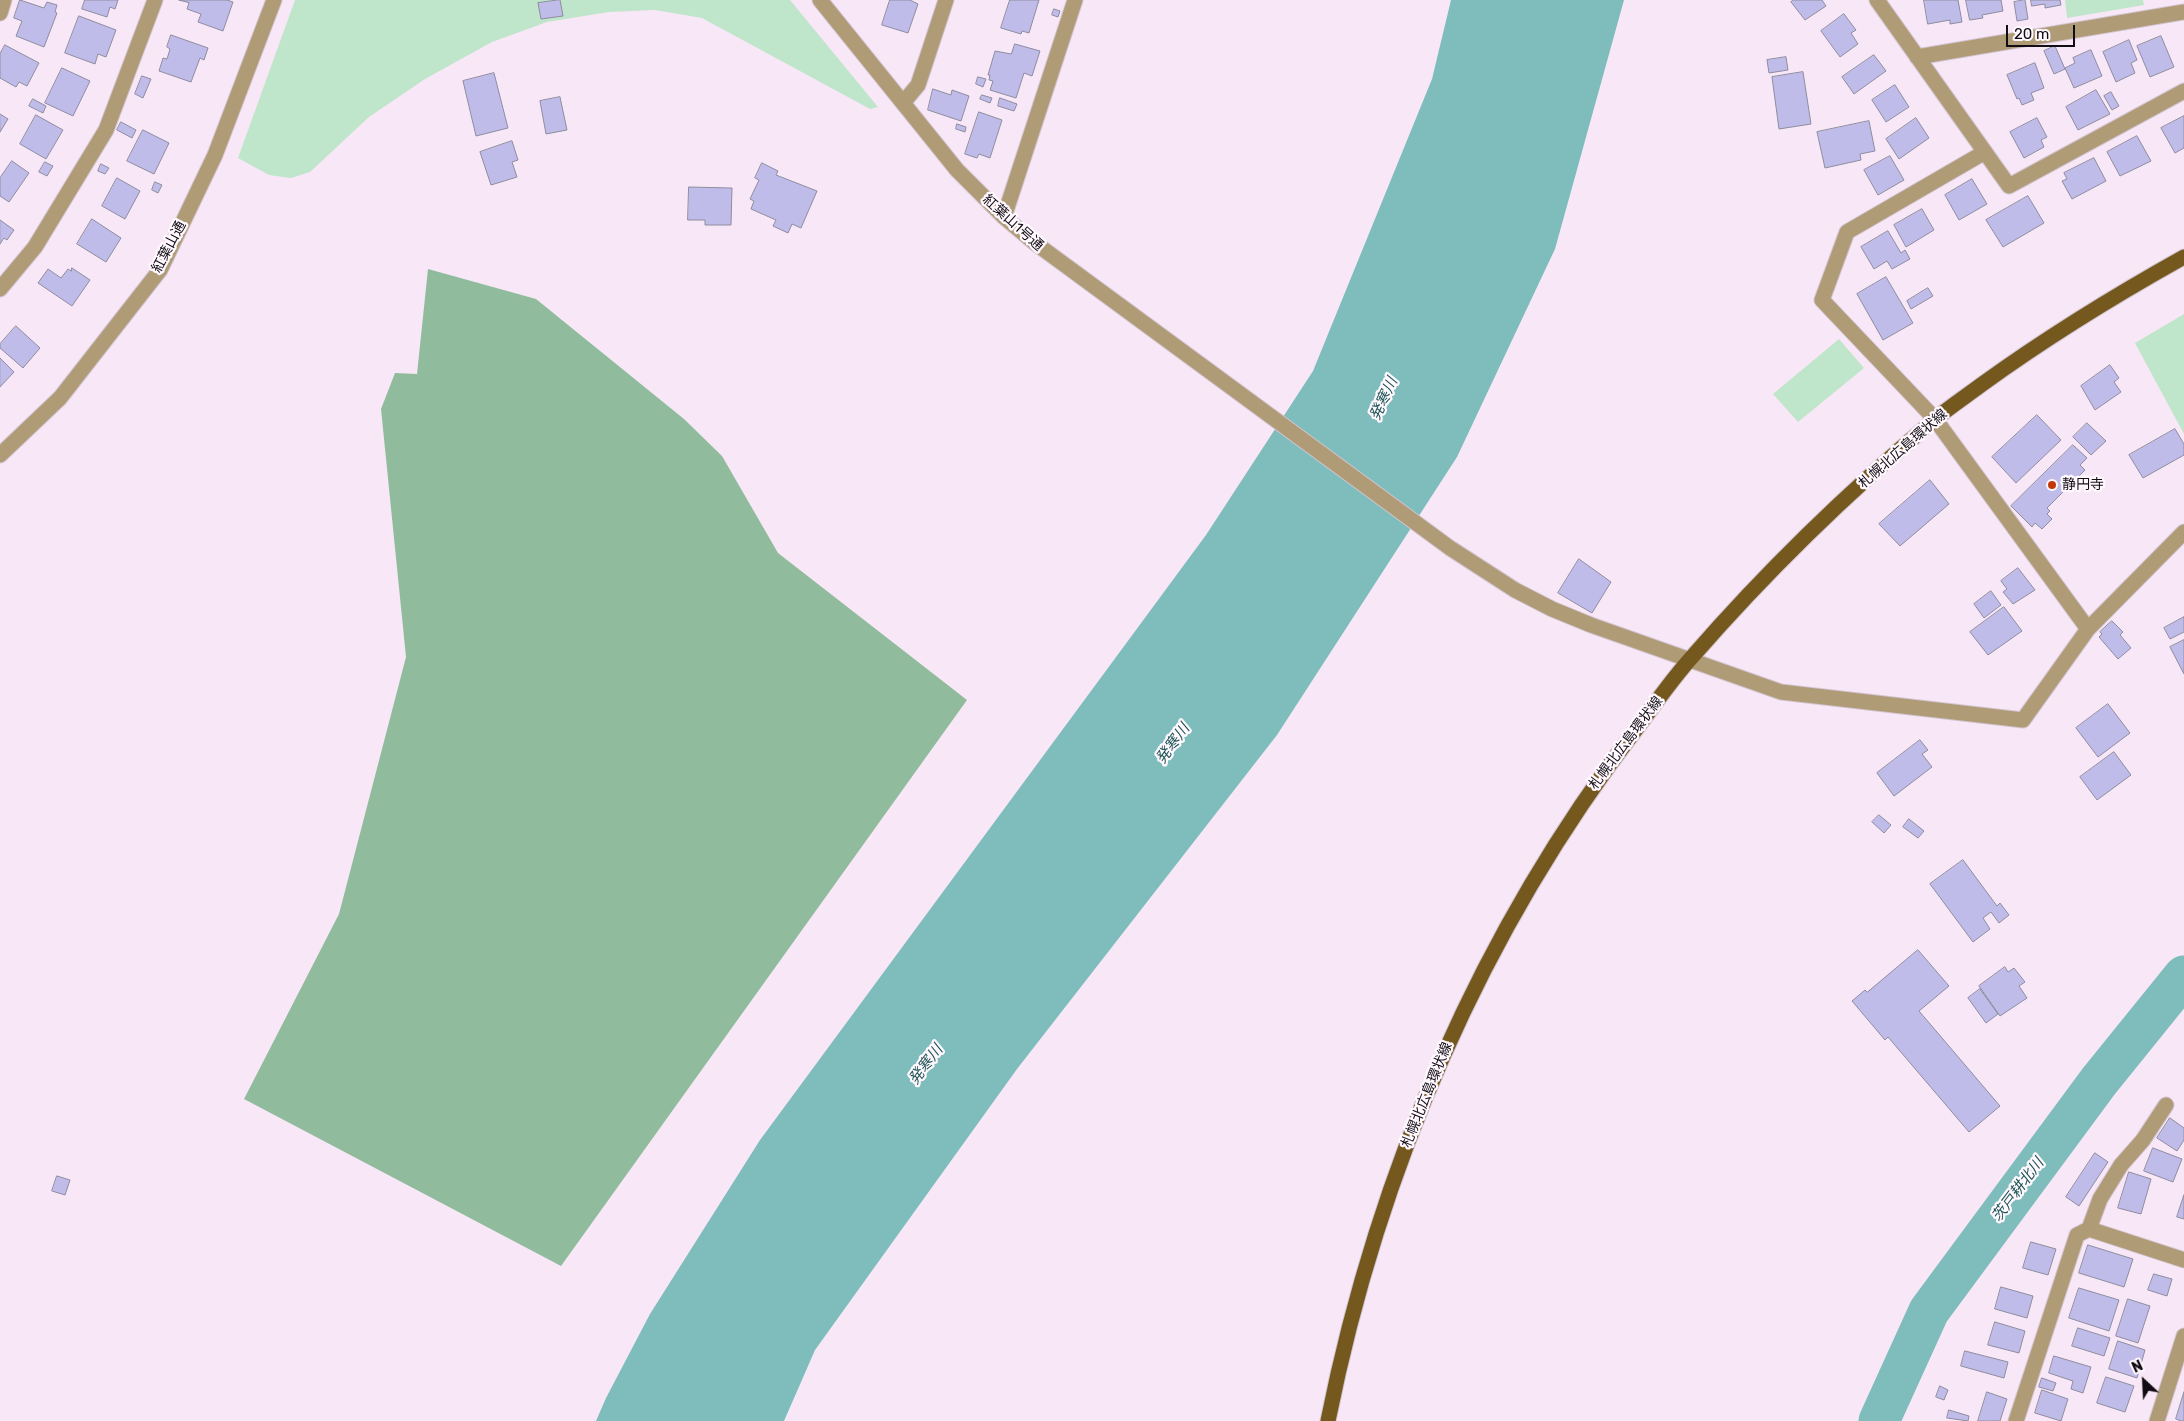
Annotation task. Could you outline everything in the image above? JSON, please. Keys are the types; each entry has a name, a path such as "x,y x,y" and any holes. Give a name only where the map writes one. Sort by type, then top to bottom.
{"main road":[{"name":"札幌北広島環状線","path":"1328,1421 1353,1311 1381,1214 1414,1125 1452,1033 1499,942 1548,856 1604,770 1690,659 1767,575 1848,497 1935,419 2032,348 2110,298 2184,257"}],"street":[{"path":"0,13 4,0"},
{"path":"0,288 35,247 106,130 155,0"},
{"name":"紅葉山通","path":"0,455 60,398 160,270 216,155 274,0"},
{"name":"紅葉山1号通","path":"820,0 957,170 1004,217 1070,270 1450,548 1515,590 1552,609 1781,692 2023,720 2088,629"},
{"path":"903,103 918,84 946,0"},
{"path":"1004,217 1075,0"},
{"path":"1877,0 2008,186 2184,91"},
{"path":"1917,57 2184,12"},
{"path":"1984,152 1847,232 1822,300 1935,419 2088,629 2183,535"},
{"path":"2016,1421 2077,1235 2089,1229 2100,1199 2120,1164 2143,1140 2166,1105"},
{"path":"2089,1229 2184,1260"},
{"path":"2157,1421 2184,1336"}],"shaded area":[{"path":"295,0 790,0 878,107 870,109 702,18 655,10 609,12 547,22 492,42 425,79 369,117 310,172 291,178 269,175 238,158"},
{"path":"2065,0 2143,0 2144,5 2067,18"},
{"path":"428,269 536,299 684,419 722,456 778,553 967,700 561,1266 244,1099 339,914 406,657 381,409 395,373 417,374"},
{"path":"2184,314 2184,434 2135,343"},
{"path":"1839,339 1864,368 1798,422 1773,394"}],"water":[{"name":"発寒川","path":"1451,0 1624,0 1555,249 1457,457 1277,735 1017,1069 815,1350 784,1421 596,1421 650,1314 760,1140 1206,535 1313,371 1432,79"}],"building":[{"path":"20,0 44,8 47,2 57,5 55,12 57,13 44,47 16,36 22,21 14,18"},
{"path":"85,0 118,0 115,9 110,7 107,17 82,9"},
{"path":"179,0 227,0 233,2 223,31 198,22 201,14 187,9 189,3"},
{"path":"560,0 563,16 541,19 538,3"},
{"path":"890,0 910,0 918,4 908,33 882,25"},
{"path":"1010,0 1039,0 1029,33 1022,31 1021,34 1001,28"},
{"path":"1794,0 1822,0 1826,6 1805,20 1791,2"},
{"path":"1924,0 1958,0 1962,22 1950,24 1950,20 1928,24"},
{"path":"1966,0 2001,0 2003,11 1982,15 1983,18 1970,20"},
{"path":"2025,0 2028,19 2017,21 2014,2"},
{"path":"2031,0 2060,0 2061,5 2045,8 2045,4 2032,6"},
{"path":"1054,9 1060,11 1058,17 1052,15"},
{"path":"1844,14 1856,30 1851,33 1858,44 1840,57 1821,31"},
{"path":"79,16 116,30 106,57 98,54 95,64 65,53"},
{"path":"171,35 208,48 204,60 200,58 191,82 159,71 163,58 167,59 170,49 167,47"},
{"path":"2161,36 2174,67 2150,77 2137,46"},
{"path":"2129,40 2137,60 2131,63 2135,73 2116,82 2103,52"},
{"path":"1015,44 1040,51 1032,76 1024,73 1016,98 990,90 993,81 989,80 990,75 988,75 995,51 1011,54"},
{"path":"5,45 39,63 27,86 19,82 16,87 0,78 0,54"},
{"path":"2055,46 2065,69 2054,74 2044,51"},
{"path":"2091,50 2102,76 2074,88 2065,68 2075,63 2073,58"},
{"path":"1874,55 1886,71 1854,94 1842,77"},
{"path":"1786,57 1788,70 1769,73 1767,60"},
{"path":"2035,63 2044,88 2031,93 2034,100 2022,105 2019,98 2017,99 2007,75"},
{"path":"62,68 90,81 73,116 45,103"},
{"path":"1803,72 1811,124 1779,129 1772,77"},
{"path":"494,73 508,128 476,136 463,81"},
{"path":"142,76 151,79 143,98 135,94"},
{"path":"978,77 986,79 983,87 976,84"},
{"path":"1895,85 1909,107 1886,122 1872,100"},
{"path":"933,89 951,95 952,90 969,96 961,121 928,110"},
{"path":"2096,90 2110,114 2078,130 2066,107"},
{"path":"2111,92 2119,106 2112,110 2104,96"},
{"path":"982,95 992,98 990,103 980,99"},
{"path":"560,97 567,130 546,134 540,101"},
{"path":"1000,98 1017,104 1014,111 998,106"},
{"path":"33,99 46,106 43,113 29,106"},
{"path":"979,112 1002,120 990,158 979,154 977,158 965,154"},
{"path":"0,114 8,119 0,132"},
{"path":"36,115 63,130 46,159 20,144"},
{"path":"2184,116 2184,148 2175,153 2161,128"},
{"path":"1916,118 1929,138 1899,159 1886,139"},
{"path":"2037,118 2047,137 2041,140 2044,147 2024,158 2010,132"},
{"path":"1869,121 1875,151 1860,154 1861,160 1825,168 1817,132"},
{"path":"121,122 136,130 132,138 117,130"},
{"path":"957,124 966,127 965,132 956,129"},
{"path":"143,130 169,143 154,174 127,161"},
{"path":"2137,136 2151,161 2120,176 2107,152"},
{"path":"512,141 518,160 512,162 517,177 491,185 480,152"},
{"path":"1890,156 1904,180 1878,195 1864,170"},
{"path":"2094,158 2106,181 2072,199 2062,181 2067,179 2064,173"},
{"path":"12,161 29,173 9,202 0,196 0,178"},
{"path":"45,162 53,166 47,176 39,172"},
{"path":"762,163 778,171 776,175 817,191 801,228 792,224 788,233 773,226 776,220 751,209 754,201 750,199 759,180 755,178"},
{"path":"101,164 109,168 105,174 98,171"},
{"path":"117,178 140,191 125,219 102,206"},
{"path":"1972,179 1987,204 1959,220 1945,195"},
{"path":"155,182 162,185 158,193 152,190"},
{"path":"689,187 732,188 731,225 705,225 705,220 688,220"},
{"path":"2028,196 2044,223 2003,247 1986,220"},
{"path":"1922,209 1934,230 1906,247 1894,225"},
{"path":"92,219 121,238 106,262 77,244"},
{"path":"0,220 14,230 7,240 4,238 0,244"},
{"path":"1888,231 1901,253 1905,250 1910,259 1892,269 1887,261 1874,269 1861,247"},
{"path":"72,268 90,280 72,306 38,283 48,269 61,278 68,269 71,271"},
{"path":"1886,277 1913,323 1883,340 1857,294"},
{"path":"1928,288 1933,296 1911,309 1907,301"},
{"path":"16,326 40,348 23,368 0,348 0,344"},
{"path":"0,358 14,372 0,387"},
{"path":"2110,365 2119,378 2114,382 2121,392 2095,410 2081,386"},
{"path":"2037,415 2061,440 2016,483 1992,457"},
{"path":"2087,423 2106,441 2091,455 2073,437"},
{"path":"2175,429 2184,444 2184,455 2143,478 2129,455"},
{"path":"2073,445 2087,458 2080,465 2085,470 2047,508 2050,511 2047,514 2052,519 2042,529 2035,523 2032,527 2011,506"},
{"path":"1930,480 1949,504 1900,546 1879,524"},
{"path":"1579,559 1611,582 1592,613 1558,593"},
{"path":"2018,568 2035,590 2013,604 2003,592 2007,589 2001,581"},
{"path":"1991,591 2001,605 1984,618 1974,604"},
{"path":"2004,607 2022,631 1988,655 1970,632"},
{"path":"2184,617 2184,632 2170,639 2164,628"},
{"path":"2112,621 2123,632 2120,635 2131,648 2118,659 2099,637 2102,634 2100,632"},
{"path":"2184,640 2184,674 2170,647"},
{"path":"2108,704 2130,733 2098,757 2076,728"},
{"path":"1920,740 1928,750 1922,754 1932,767 1894,796 1877,773"},
{"path":"2114,752 2131,775 2097,800 2080,777"},
{"path":"1879,815 1891,825 1884,833 1872,822"},
{"path":"1909,819 1924,831 1918,838 1903,827"},
{"path":"1963,860 1997,906 2000,903 2009,915 1999,923 1991,912 1983,918 1990,929 1973,942 1930,884"},
{"path":"1918,950 1949,986 1919,1011 2000,1106 1969,1132 1888,1037 1885,1040 1852,1001 1865,990 1867,992"},
{"path":"2005,967 2008,972 2014,968 2025,982 2019,986 2027,998 2000,1016 1979,986"},
{"path":"1980,989 1998,1014 1986,1023 1968,998"},
{"path":"2170,1118 2184,1128 2184,1140 2177,1151 2157,1138"},
{"path":"2153,1148 2182,1159 2173,1182 2144,1171"},
{"path":"2095,1153 2108,1162 2079,1206 2066,1197"},
{"path":"2129,1172 2151,1179 2141,1214 2118,1208"},
{"path":"57,1176 70,1180 65,1195 52,1191"},
{"path":"2184,1195 2184,1219 2177,1217"},
{"path":"2031,1242 2056,1249 2048,1275 2023,1268"},
{"path":"2088,1245 2133,1259 2124,1287 2079,1273"},
{"path":"2154,1274 2172,1279 2167,1296 2148,1290"},
{"path":"2001,1287 2033,1296 2027,1318 1995,1309"},
{"path":"2079,1288 2119,1300 2109,1331 2069,1318"},
{"path":"2128,1299 2150,1306 2138,1343 2116,1336"},
{"path":"1995,1322 2025,1331 2019,1353 1988,1345"},
{"path":"2078,1328 2110,1338 2104,1356 2072,1346"},
{"path":"2118,1341 2145,1350 2137,1378 2109,1369"},
{"path":"1965,1351 2008,1362 2004,1378 1961,1366"},
{"path":"2054,1356 2091,1367 2083,1393 2071,1389 2073,1381 2049,1373"},
{"path":"2106,1377 2134,1386 2125,1412 2097,1403"},
{"path":"2042,1378 2056,1383 2053,1391 2039,1387"},
{"path":"1940,1386 1948,1390 1944,1400 1936,1397"},
{"path":"2042,1390 2068,1399 2061,1421 2035,1413"},
{"path":"1987,1392 2007,1399 2000,1421 1978,1421"},
{"path":"2184,1392 2184,1421 2181,1421 2176,1419"},
{"path":"1949,1410 1969,1416 1968,1421 1947,1418"}],"waterway":[{"name":"茨戸耕北川","path":"1879,1421 1929,1311 2099,1081 2184,976"}],"place":[{"name":"静円寺","path":"2052,485"}]}
